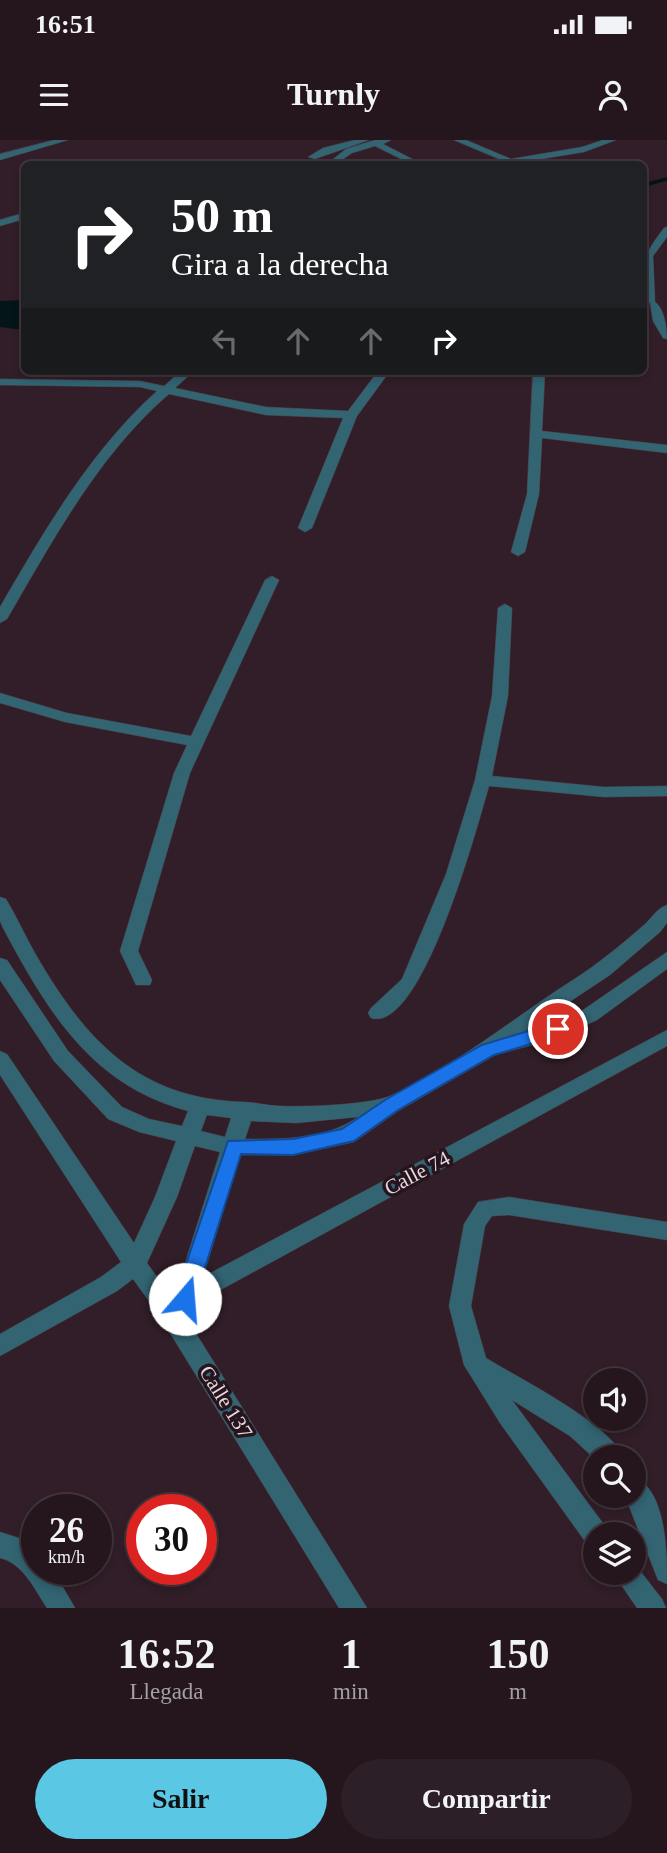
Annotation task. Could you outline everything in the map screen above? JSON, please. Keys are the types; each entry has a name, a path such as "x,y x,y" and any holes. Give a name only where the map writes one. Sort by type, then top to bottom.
{"street":[{"path":"50,145 64,140"},
{"path":"0,157 69,140"},
{"path":"307,161 326,150 365,140"},
{"path":"338,161 349,151 387,140"},
{"path":"458,140 508,161"},
{"path":"516,161 584,149 612,140"},
{"path":"375,143 410,161"},
{"path":"312,158 331,161"},
{"path":"0,223 21,217"},
{"path":"647,268 648,256 667,230"},
{"path":"667,299 649,302 667,336"},
{"path":"647,322 667,336"},
{"path":"0,619 51,530 94,467 163,391 183,375"},
{"path":"305,528 351,415 381,375"},
{"path":"518,552 533,494 539,375"},
{"path":"0,382 118,382 266,411 351,415"},
{"path":"537,434 667,449"},
{"path":"143,980 129,951 182,773 272,580"},
{"path":"378,1013 401,994 410,982 454,874 483,780 500,696 505,608"},
{"path":"0,698 65,717 196,742"},
{"path":"483,780 604,792 667,791"},
{"path":"0,903 24,953 54,1002 116,1068 149,1090 200,1105 244,1110 312,1114 391,1105"},
{"path":"0,965 61,1055 115,1112 146,1126 234,1147 293,1147 347,1136 391,1105 488,1050 522,1023 603,970 654,927 667,911"},
{"path":"488,1050 538,1036 577,1021 636,984 667,959"},
{"name":"Calle 74","path":"176,1304 667,1038"},
{"name":"Calle 137","path":"0,1059 135,1264 176,1304 354,1608"},
{"path":"0,1346 109,1284 135,1264 166,1197 200,1105"},
{"path":"176,1304 234,1147 244,1110"},
{"path":"586,1522 508,1415 476,1365 460,1306 475,1224 486,1208 509,1206 667,1231"},
{"path":"476,1365 579,1428 598,1445"},
{"path":"644,1508 667,1571"},
{"path":"0,1545 13,1548 21,1555"},
{"path":"47,1585 62,1608"},
{"path":"635,1585 653,1608"}],"shaded area":[{"path":"21,300 21,330 0,327 0,301"}],"waterway":[{"path":"647,184 667,179"}],"route":[{"path":"185,1299 234,1147 293,1147 347,1136 391,1105 488,1050 558,1029"}]}
